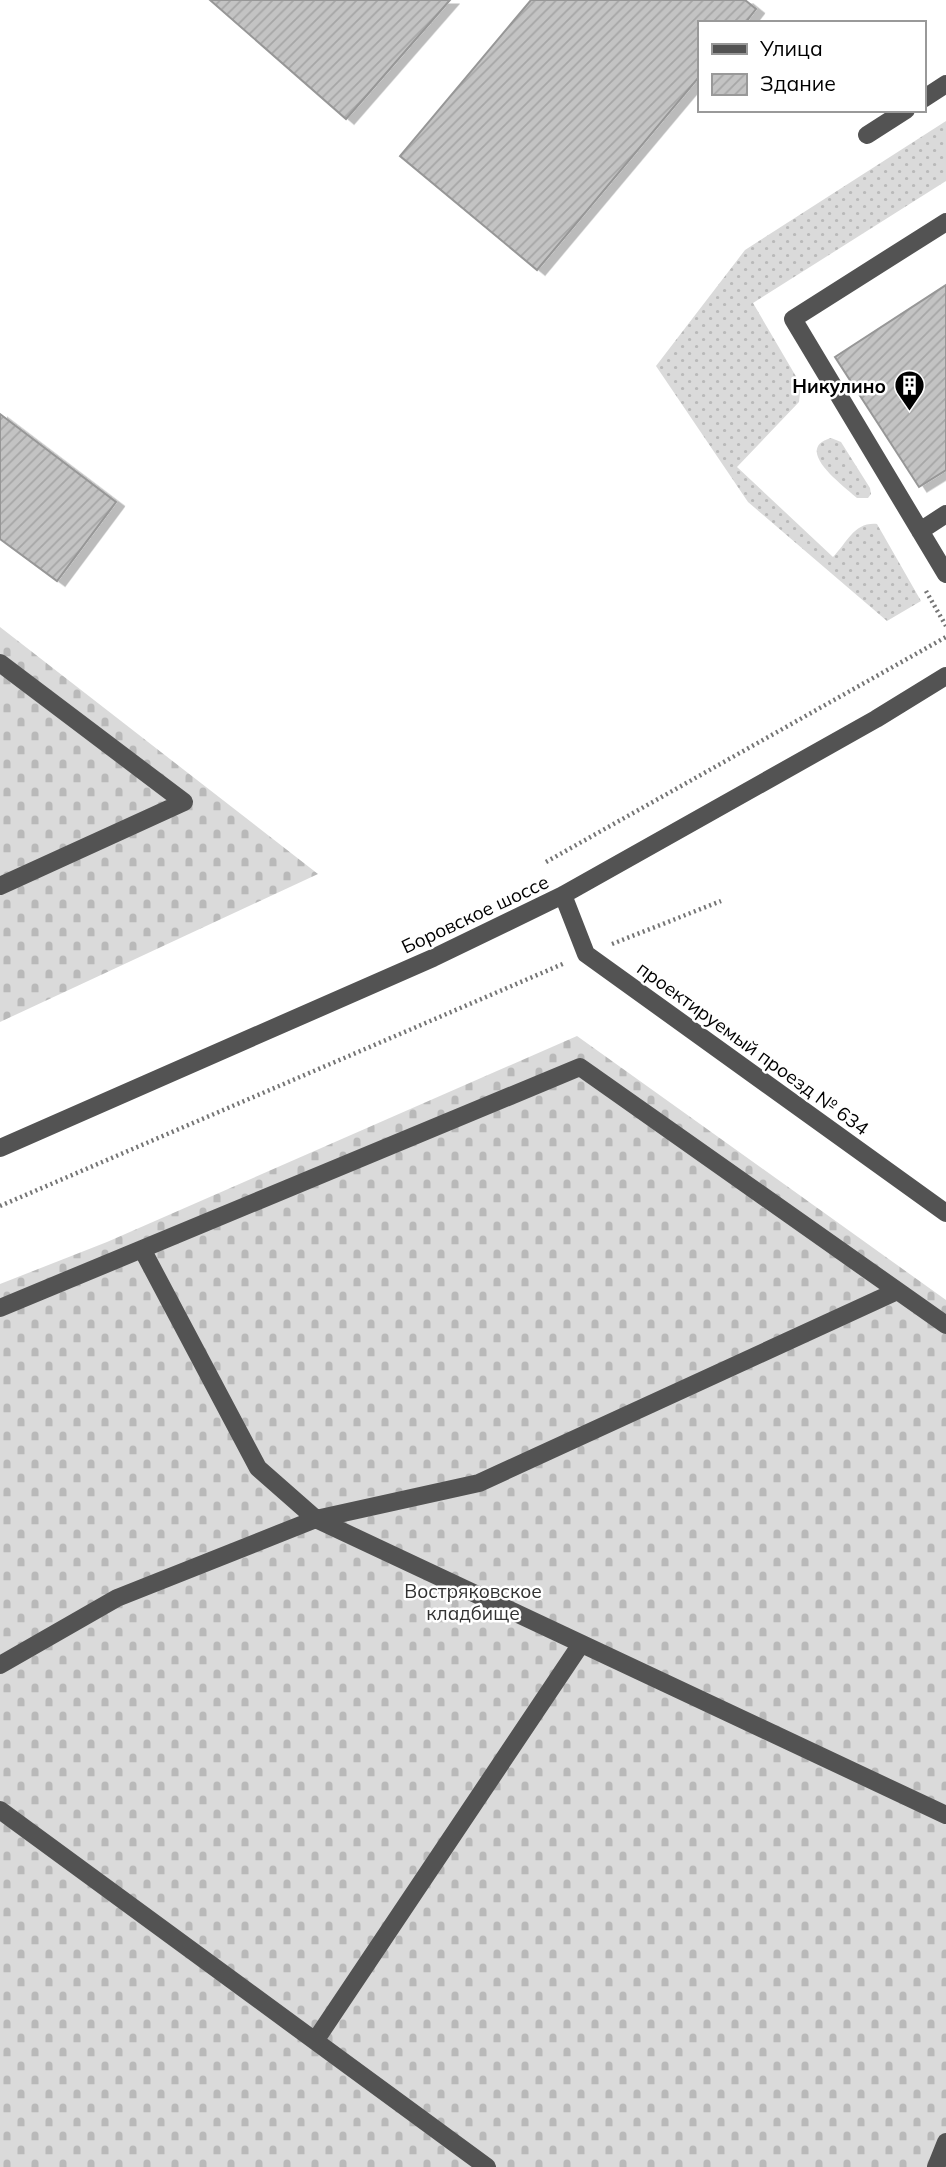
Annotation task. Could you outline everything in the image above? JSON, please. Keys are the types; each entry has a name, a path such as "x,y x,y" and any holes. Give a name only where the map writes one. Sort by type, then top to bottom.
{"street":[{"path":"925,98 946,84"},
{"path":"866,135 903,112"},
{"path":"946,222 793,319 946,574"},
{"path":"920,531 946,514"},
{"path":"0,663 184,802 0,886"},
{"name":"Боровское шоссе","path":"0,1148 433,958 563,895 876,719 946,676"},
{"path":"563,895 586,954"},
{"name":"проектируемый проезд № 634","path":"586,954 946,1213"},
{"path":"0,1308 580,1067 946,1325"},
{"path":"142,1249 258,1468 316,1519 946,1815"},
{"path":"0,1665 117,1598 316,1519 479,1483 897,1291"},
{"path":"314,2040 581,1644"},
{"path":"0,1810 487,2167"},
{"path":"936,2167 946,2142"}],"path":[{"path":"546,862 946,636"},
{"path":"0,1206 586,954 721,901"}],"green space":[{"path":"946,121 946,181 753,303 801,385 799,402 737,467 833,557 857,530 869,524 877,524 921,601 887,621 748,502 656,366 745,250"},
{"path":"831,438 841,442 870,488 871,494 868,498 857,498 824,468 817,450 820,443"},
{"path":"0,627 318,874 0,1022"},
{"name":"Востряковское кладбище","path":"577,1036 946,1300 946,2167 0,2167 0,1284 107,1242"}],"building":[{"path":"210,0 450,0 346,119"},
{"path":"531,0 745,0 756,9 747,21 698,21 698,78 537,270 400,156"},
{"name":"Никулино","path":"946,285 946,470 919,487 835,357"},
{"path":"0,414 116,502 57,581 0,539"}],"place":[{"name":"Никулино","path":"909,413"}]}
